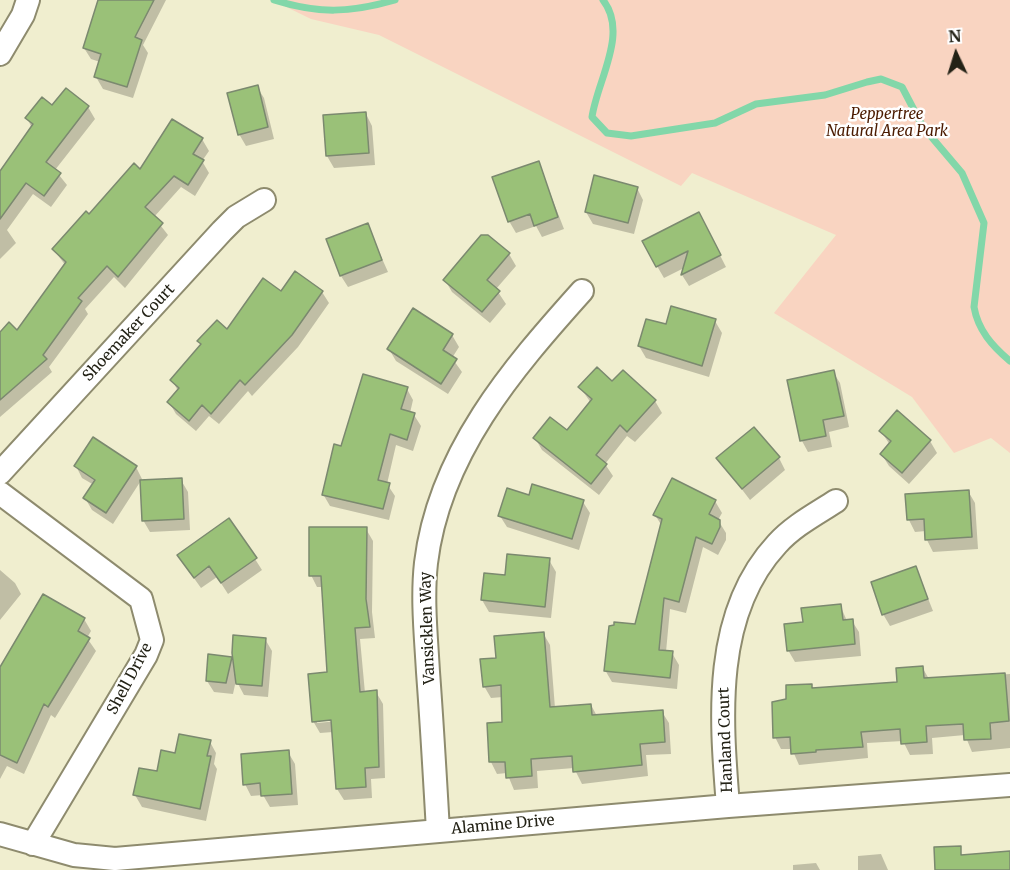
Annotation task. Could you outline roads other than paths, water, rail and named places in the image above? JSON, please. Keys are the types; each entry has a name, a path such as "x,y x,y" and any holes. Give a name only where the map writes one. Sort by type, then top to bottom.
{"street":[{"path":"0,54 28,0"},
{"name":"Shoemaker Court","path":"0,473 222,231 236,217 264,200"},
{"name":"Vansicklen Way","path":"438,831 425,617 426,562 433,526 463,449 491,401 523,357 582,291"},
{"name":"Shell Drive","path":"0,493 141,599 152,640 146,655 33,844"},
{"name":"Hanland Court","path":"728,806 722,708 725,671 734,623 752,582 776,544 805,521 836,501"},
{"name":"Alamine Drive","path":"0,834 74,855 115,859 728,806 1010,785"}],"waterway":[{"path":"274,0 320,10 349,9 395,0"},
{"path":"603,0 610,13 613,27 612,42 592,117 607,133 631,136 715,123 756,104 825,95 881,79 902,87 923,127 962,173 984,223 974,307 987,337 1010,361"}],"park label":[{"name":"Peppertree Natural Area Park","path":"887,124"}]}
